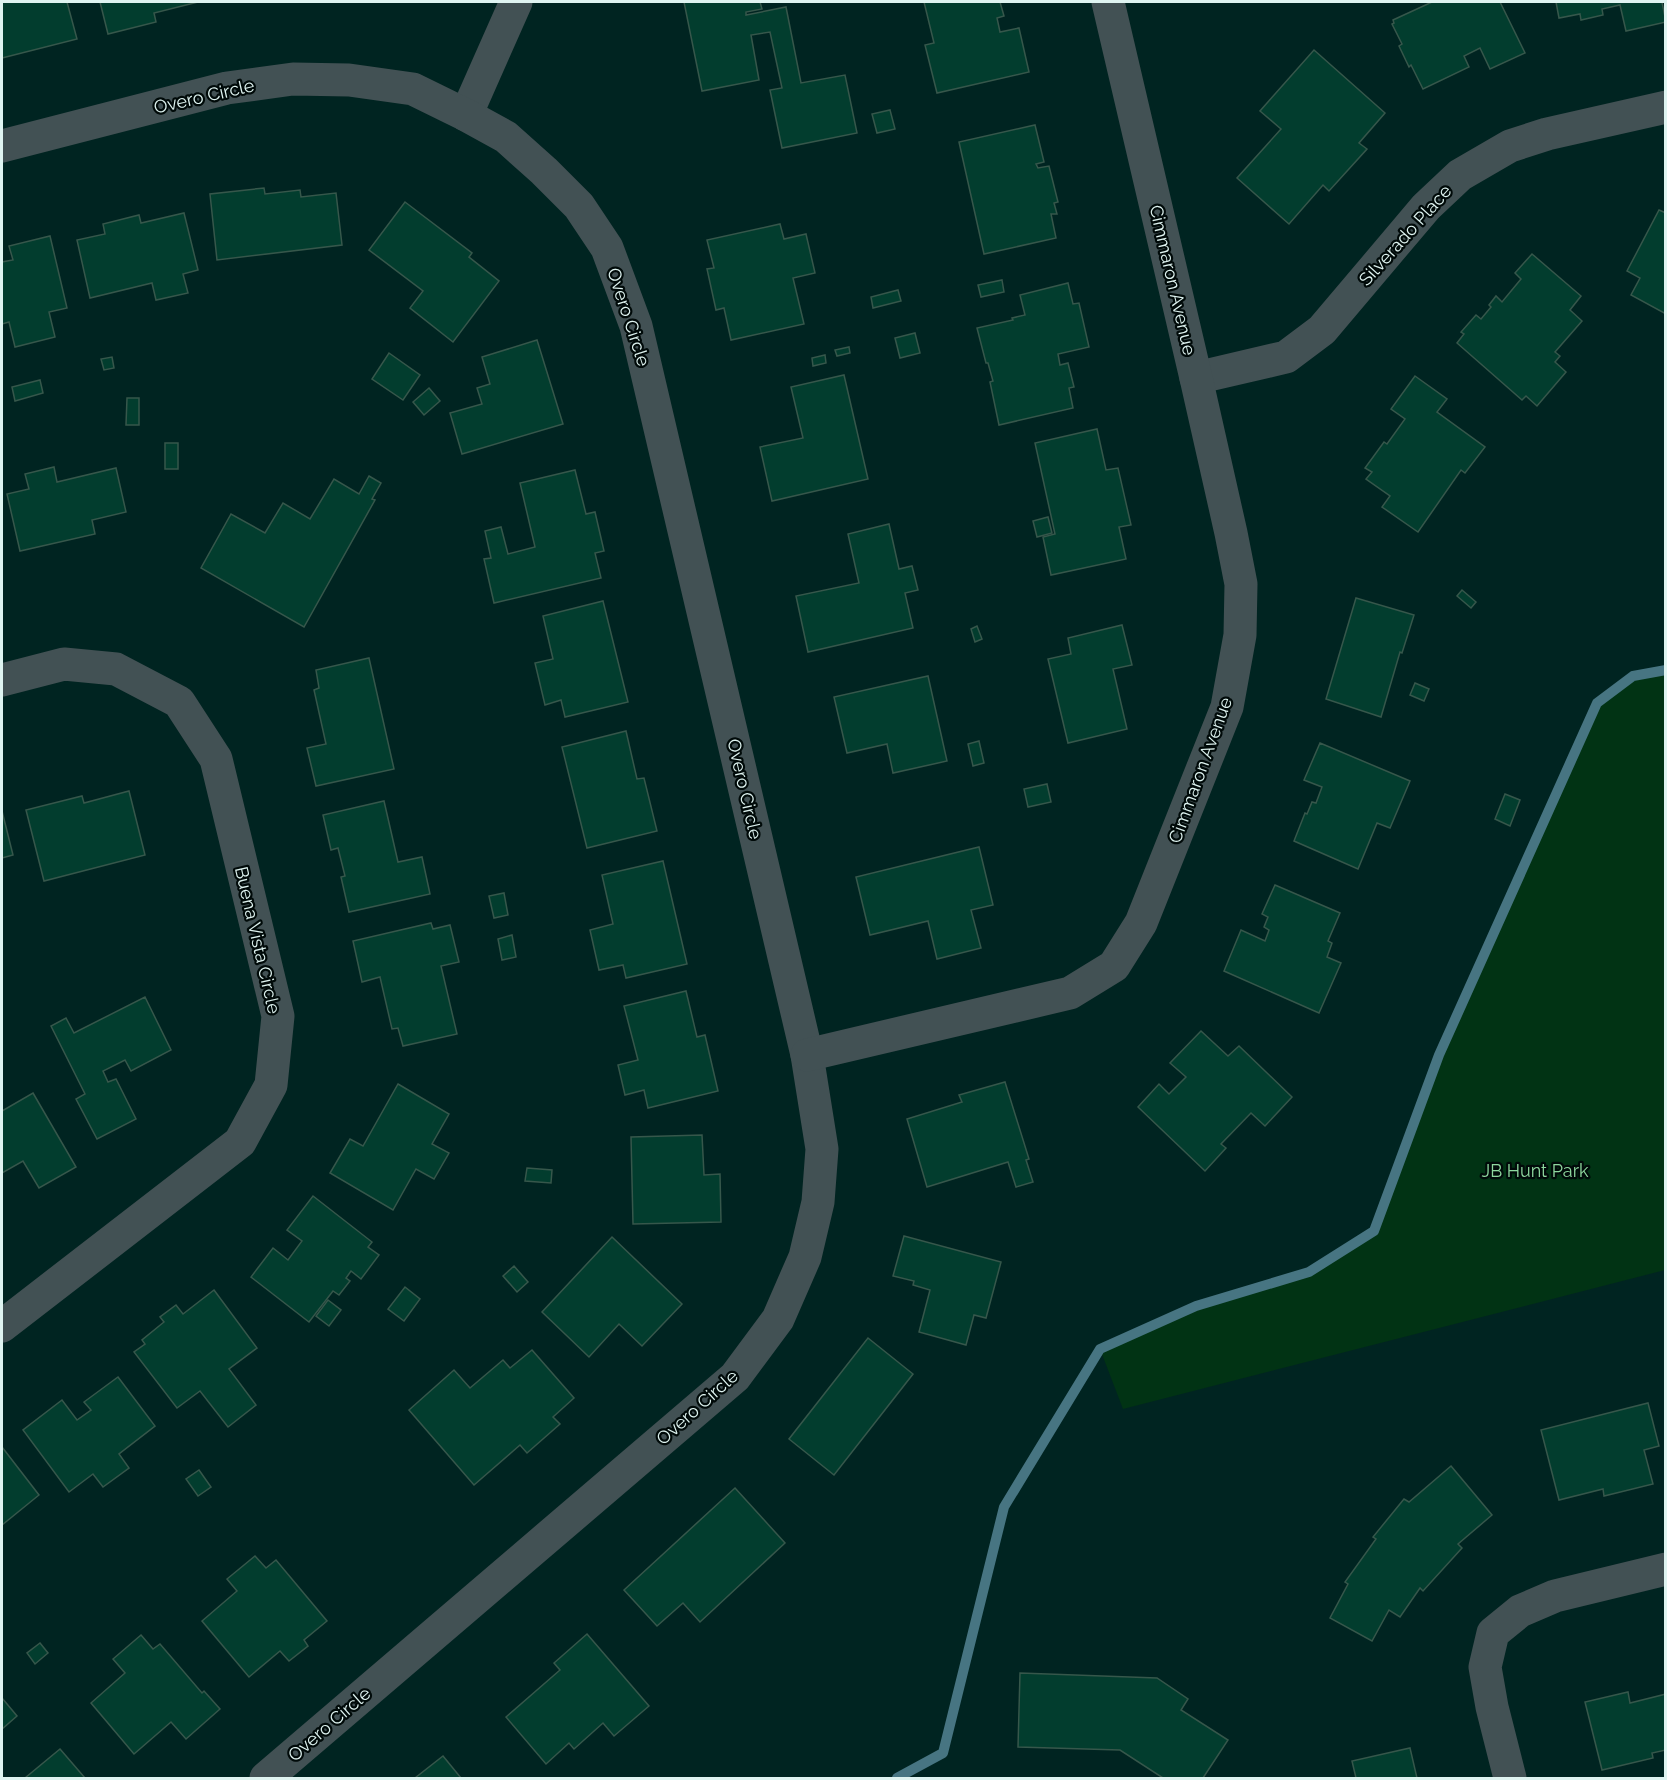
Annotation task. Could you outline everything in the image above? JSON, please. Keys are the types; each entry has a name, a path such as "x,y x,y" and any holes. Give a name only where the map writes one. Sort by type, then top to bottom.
{"street":[{"path":"466,115 516,2"},
{"name":"Cimmaron Avenue","path":"807,1055 1070,993 1114,966 1141,924 1227,708 1240,635 1240,584 1232,533 1108,2"},
{"name":"Overo Circle","path":"2,146 227,88 293,79 349,80 412,89 466,115 506,137 579,206 607,248 636,326 807,1055 822,1149 818,1202 806,1257 778,1319 735,1377 266,1779"},
{"name":"Silverado Place","path":"1196,378 1287,357 1322,330 1426,207 1460,175 1510,146 1547,134 1665,107"},
{"name":"Buena Vista Circle","path":"2,680 64,664 116,669 179,702 216,759 278,1016 271,1085 240,1142 2,1326"},
{"path":"1510,1779 1492,1707 1485,1667 1493,1633 1520,1611 1555,1596 1665,1569"}],"green space":[{"name":"JB Hunt Park","path":"1665,670 1665,1270 1123,1409 1100,1349 1196,1306 1309,1272 1374,1231 1439,1055 1597,703 1633,676"}],"building":[{"path":"2,2 67,2 77,39 2,58"},
{"path":"100,2 198,2 154,13 156,22 108,34"},
{"path":"684,2 760,2 762,9 746,12 746,15 786,7 801,83 845,75 857,133 782,148 770,90 782,88 770,32 751,35 759,80 702,91"},
{"path":"924,2 1000,2 1004,16 997,18 1000,32 1019,28 1029,72 937,93 925,45 934,43"},
{"path":"1432,2 1500,2 1525,53 1490,69 1480,48 1464,56 1469,67 1423,89 1411,65 1409,67 1399,46 1402,44 1392,24 1393,20"},
{"path":"1556,2 1662,2 1666,22 1626,31 1620,5 1602,9 1603,15 1581,20 1580,14 1559,18"},
{"path":"1314,50 1385,113 1359,143 1367,149 1329,191 1323,185 1289,224 1237,178 1281,129 1260,111"},
{"path":"890,110 895,129 877,133 872,114"},
{"path":"1035,125 1044,162 1036,164 1038,168 1049,166 1058,202 1054,203 1057,214 1051,214 1056,238 984,254 959,142"},
{"path":"264,188 265,194 300,190 301,197 336,193 342,245 217,260 210,194"},
{"path":"405,202 472,253 469,257 499,281 453,342 410,308 423,291 369,250"},
{"path":"1659,210 1666,213 1666,314 1631,295 1640,278 1627,271"},
{"path":"184,213 198,270 183,274 188,293 156,300 152,283 90,298 77,240 105,234 103,224 139,215 141,223"},
{"path":"780,224 784,239 806,234 815,273 793,278 804,324 731,340 724,308 716,310 707,269 714,268 707,240"},
{"path":"50,236 67,308 49,312 55,337 15,347 9,322 2,324 2,262 13,260 9,246"},
{"path":"1532,254 1581,296 1570,310 1582,321 1555,352 1560,356 1555,362 1566,372 1537,406 1526,396 1522,400 1457,343 1464,334 1461,332 1476,315 1481,319 1491,307 1489,305 1496,296 1502,302 1521,279 1515,273"},
{"path":"1002,280 1004,292 981,297 978,285"},
{"path":"1068,283 1073,304 1079,303 1089,347 1058,354 1060,365 1068,363 1074,387 1069,388 1073,408 999,425 990,382 993,381 977,328 1025,315 1020,295"},
{"path":"898,290 901,301 873,308 871,297"},
{"path":"915,333 920,353 900,358 895,338"},
{"path":"537,340 563,424 462,454 450,413 482,404 477,388 490,384 482,357"},
{"path":"849,347 850,353 837,356 835,350"},
{"path":"389,353 420,375 403,400 372,379"},
{"path":"825,355 826,363 813,366 812,358"},
{"path":"112,357 114,368 104,370 101,359"},
{"path":"844,375 868,479 772,501 760,447 803,438 791,387"},
{"path":"1415,376 1447,399 1437,412 1485,447 1465,473 1461,470 1418,532 1382,507 1390,496 1366,479 1372,472 1365,468 1384,442 1387,444 1405,419 1391,409"},
{"path":"40,380 43,393 15,401 12,387"},
{"path":"429,388 440,401 424,415 413,402"},
{"path":"127,398 139,398 139,425 126,425"},
{"path":"1097,429 1106,470 1118,468 1131,525 1119,527 1126,559 1051,575 1043,537 1055,534 1035,443"},
{"path":"165,443 178,443 178,469 165,469"},
{"path":"54,467 57,482 116,468 126,512 92,520 95,534 20,551 7,494 29,489 25,474"},
{"path":"575,470 586,514 595,512 604,551 595,553 601,578 494,603 484,559 491,558 485,531 501,527 508,554 535,547 520,483"},
{"path":"369,476 381,483 372,499 375,500 304,627 201,568 231,514 265,533 283,503 310,519 334,479 359,494"},
{"path":"1048,517 1052,533 1037,537 1033,521"},
{"path":"889,524 899,569 912,566 918,590 905,593 913,628 808,652 796,596 859,583 848,534"},
{"path":"1462,590 1476,602 1471,608 1457,596"},
{"path":"1356,598 1414,615 1402,653 1400,652 1381,717 1326,699"},
{"path":"603,601 628,702 565,717 561,700 545,705 535,663 553,659 543,616"},
{"path":"1122,625 1132,665 1113,669 1127,729 1068,743 1048,659 1071,654 1068,638"},
{"path":"977,626 982,639 975,642 971,629"},
{"path":"369,658 394,769 316,786 307,748 326,744 314,690 319,688 316,670"},
{"path":"928,676 947,761 893,773 887,744 847,753 834,697"},
{"path":"1415,683 1429,689 1424,701 1410,695"},
{"path":"626,731 637,779 644,778 657,831 587,848 562,747"},
{"path":"979,741 984,763 973,766 968,744"},
{"path":"1320,743 1410,781 1390,828 1377,823 1358,869 1294,841 1305,813 1307,814 1312,802 1316,803 1322,787 1304,780"},
{"path":"1047,784 1051,802 1028,807 1024,789"},
{"path":"129,791 145,855 44,881 26,810 82,796 84,803"},
{"path":"1505,794 1520,800 1510,826 1495,819"},
{"path":"384,801 398,862 422,857 430,894 349,912 341,877 345,876 338,848 331,850 323,815"},
{"path":"2,811 13,855 2,858"},
{"path":"979,847 993,905 971,910 981,948 937,959 928,921 870,935 856,877"},
{"path":"663,861 687,964 626,978 623,965 599,970 590,930 613,924 602,875"},
{"path":"1275,885 1340,913 1328,941 1332,943 1327,957 1341,963 1319,1013 1224,971 1241,930 1265,941 1269,930 1264,927 1268,917 1262,914"},
{"path":"504,893 508,915 494,918 489,896"},
{"path":"431,923 433,929 450,925 459,962 441,966 457,1034 403,1046 398,1028 392,1029 380,977 362,982 353,941"},
{"path":"512,935 516,957 502,960 498,939"},
{"path":"686,991 697,1037 705,1035 718,1091 648,1108 644,1090 625,1095 618,1065 638,1060 624,1006"},
{"path":"145,997 171,1050 131,1071 125,1060 103,1071 108,1082 116,1079 136,1119 97,1139 76,1099 85,1094 51,1026 66,1018 74,1033"},
{"path":"1201,1031 1228,1056 1239,1046 1292,1097 1265,1126 1251,1113 1221,1144 1226,1148 1205,1171 1138,1107 1159,1084 1169,1094 1186,1077 1170,1063"},
{"path":"1005,1082 1029,1159 1026,1160 1033,1182 1016,1187 1008,1162 927,1187 907,1119 962,1102 959,1095"},
{"path":"398,1084 449,1114 432,1144 449,1153 434,1179 416,1169 393,1210 330,1173 350,1139 363,1146"},
{"path":"33,1093 76,1167 39,1188 23,1161 2,1173 2,1111"},
{"path":"702,1135 704,1175 720,1174 721,1222 633,1224 631,1137"},
{"path":"527,1168 552,1170 551,1183 525,1181"},
{"path":"313,1196 372,1242 368,1247 379,1255 361,1279 351,1271 346,1278 350,1281 339,1295 333,1291 309,1322 251,1277 273,1248 288,1260 302,1241 287,1230"},
{"path":"904,1236 1001,1262 986,1318 974,1315 966,1345 919,1332 930,1290 913,1285 914,1281 893,1276"},
{"path":"612,1237 682,1304 642,1346 619,1324 589,1357 542,1312"},
{"path":"514,1266 528,1282 517,1292 503,1276"},
{"path":"405,1287 420,1299 404,1321 388,1309"},
{"path":"214,1290 257,1348 229,1369 256,1405 228,1427 200,1391 177,1408 134,1352 145,1344 142,1340 164,1322 160,1317 176,1305 183,1314"},
{"path":"328,1300 341,1310 329,1326 316,1316"},
{"path":"868,1338 913,1374 834,1475 789,1439"},
{"path":"532,1350 574,1398 553,1417 560,1424 527,1453 520,1445 474,1485 409,1410 454,1370 470,1388 503,1360 510,1368"},
{"path":"118,1377 155,1426 119,1454 129,1468 103,1487 93,1474 69,1492 23,1430 62,1400 77,1420 91,1410 84,1402"},
{"path":"1648,1403 1659,1446 1644,1450 1653,1484 1604,1496 1603,1489 1559,1500 1541,1430"},
{"path":"2,1447 39,1495 2,1525"},
{"path":"1451,1466 1492,1515 1458,1544 1462,1548 1423,1591 1420,1588 1400,1617 1389,1610 1372,1641 1330,1618 1348,1584 1345,1582 1376,1539 1373,1537 1404,1499 1409,1502"},
{"path":"199,1470 211,1487 198,1496 186,1479"},
{"path":"735,1488 785,1543 700,1622 683,1603 657,1626 624,1590"},
{"path":"255,1556 266,1568 276,1560 327,1621 304,1640 308,1646 289,1661 280,1651 249,1677 202,1621 237,1591 227,1579"},
{"path":"587,1634 649,1706 614,1736 603,1723 574,1749 569,1743 546,1764 506,1717 560,1670 554,1663"},
{"path":"141,1635 153,1649 160,1644 202,1693 204,1691 220,1709 186,1739 171,1722 134,1754 91,1703 125,1673 113,1659"},
{"path":"40,1643 48,1653 35,1664 27,1653"},
{"path":"1020,1673 1157,1678 1188,1699 1181,1710 1228,1740 1203,1778 1163,1778 1120,1750 1018,1747"},
{"path":"1628,1692 1630,1703 1666,1694 1666,1750 1652,1753 1653,1758 1602,1770 1585,1702"},
{"path":"2,1698 17,1716 2,1729"},
{"path":"1410,1748 1417,1778 1356,1778 1352,1761"},
{"path":"60,1749 85,1778 25,1778"},
{"path":"443,1756 461,1778 415,1778"}],"waterway":[{"path":"897,1778 943,1753 1004,1507 1100,1349 1196,1306 1309,1272 1374,1231 1439,1055 1597,703 1633,676 1666,670"}]}
